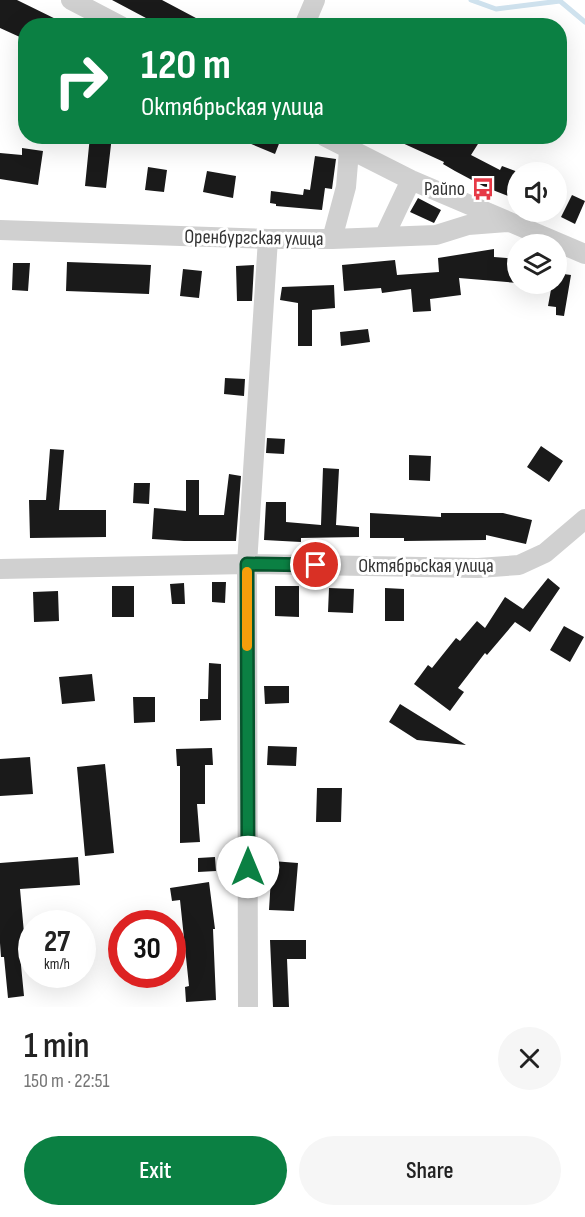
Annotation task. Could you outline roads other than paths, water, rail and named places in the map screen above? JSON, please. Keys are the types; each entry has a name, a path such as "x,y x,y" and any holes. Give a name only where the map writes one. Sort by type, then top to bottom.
{"street":[{"path":"71,0 106,18"},
{"path":"307,18 315,0"},
{"path":"337,144 411,180 585,254"},
{"path":"332,239 346,187 349,151"},
{"path":"384,237 411,180"},
{"name":"Оренбургская улица","path":"0,230 332,239 436,235 468,225 507,222"},
{"path":"248,1007 247,564 268,239"},
{"name":"Октябрьская улица","path":"0,569 247,564 478,568 519,565 544,553 585,519"}],"waterway":[{"path":"471,0 496,9 560,1 585,22"}],"place":[{"name":"Райпо","path":"483,189"}]}
